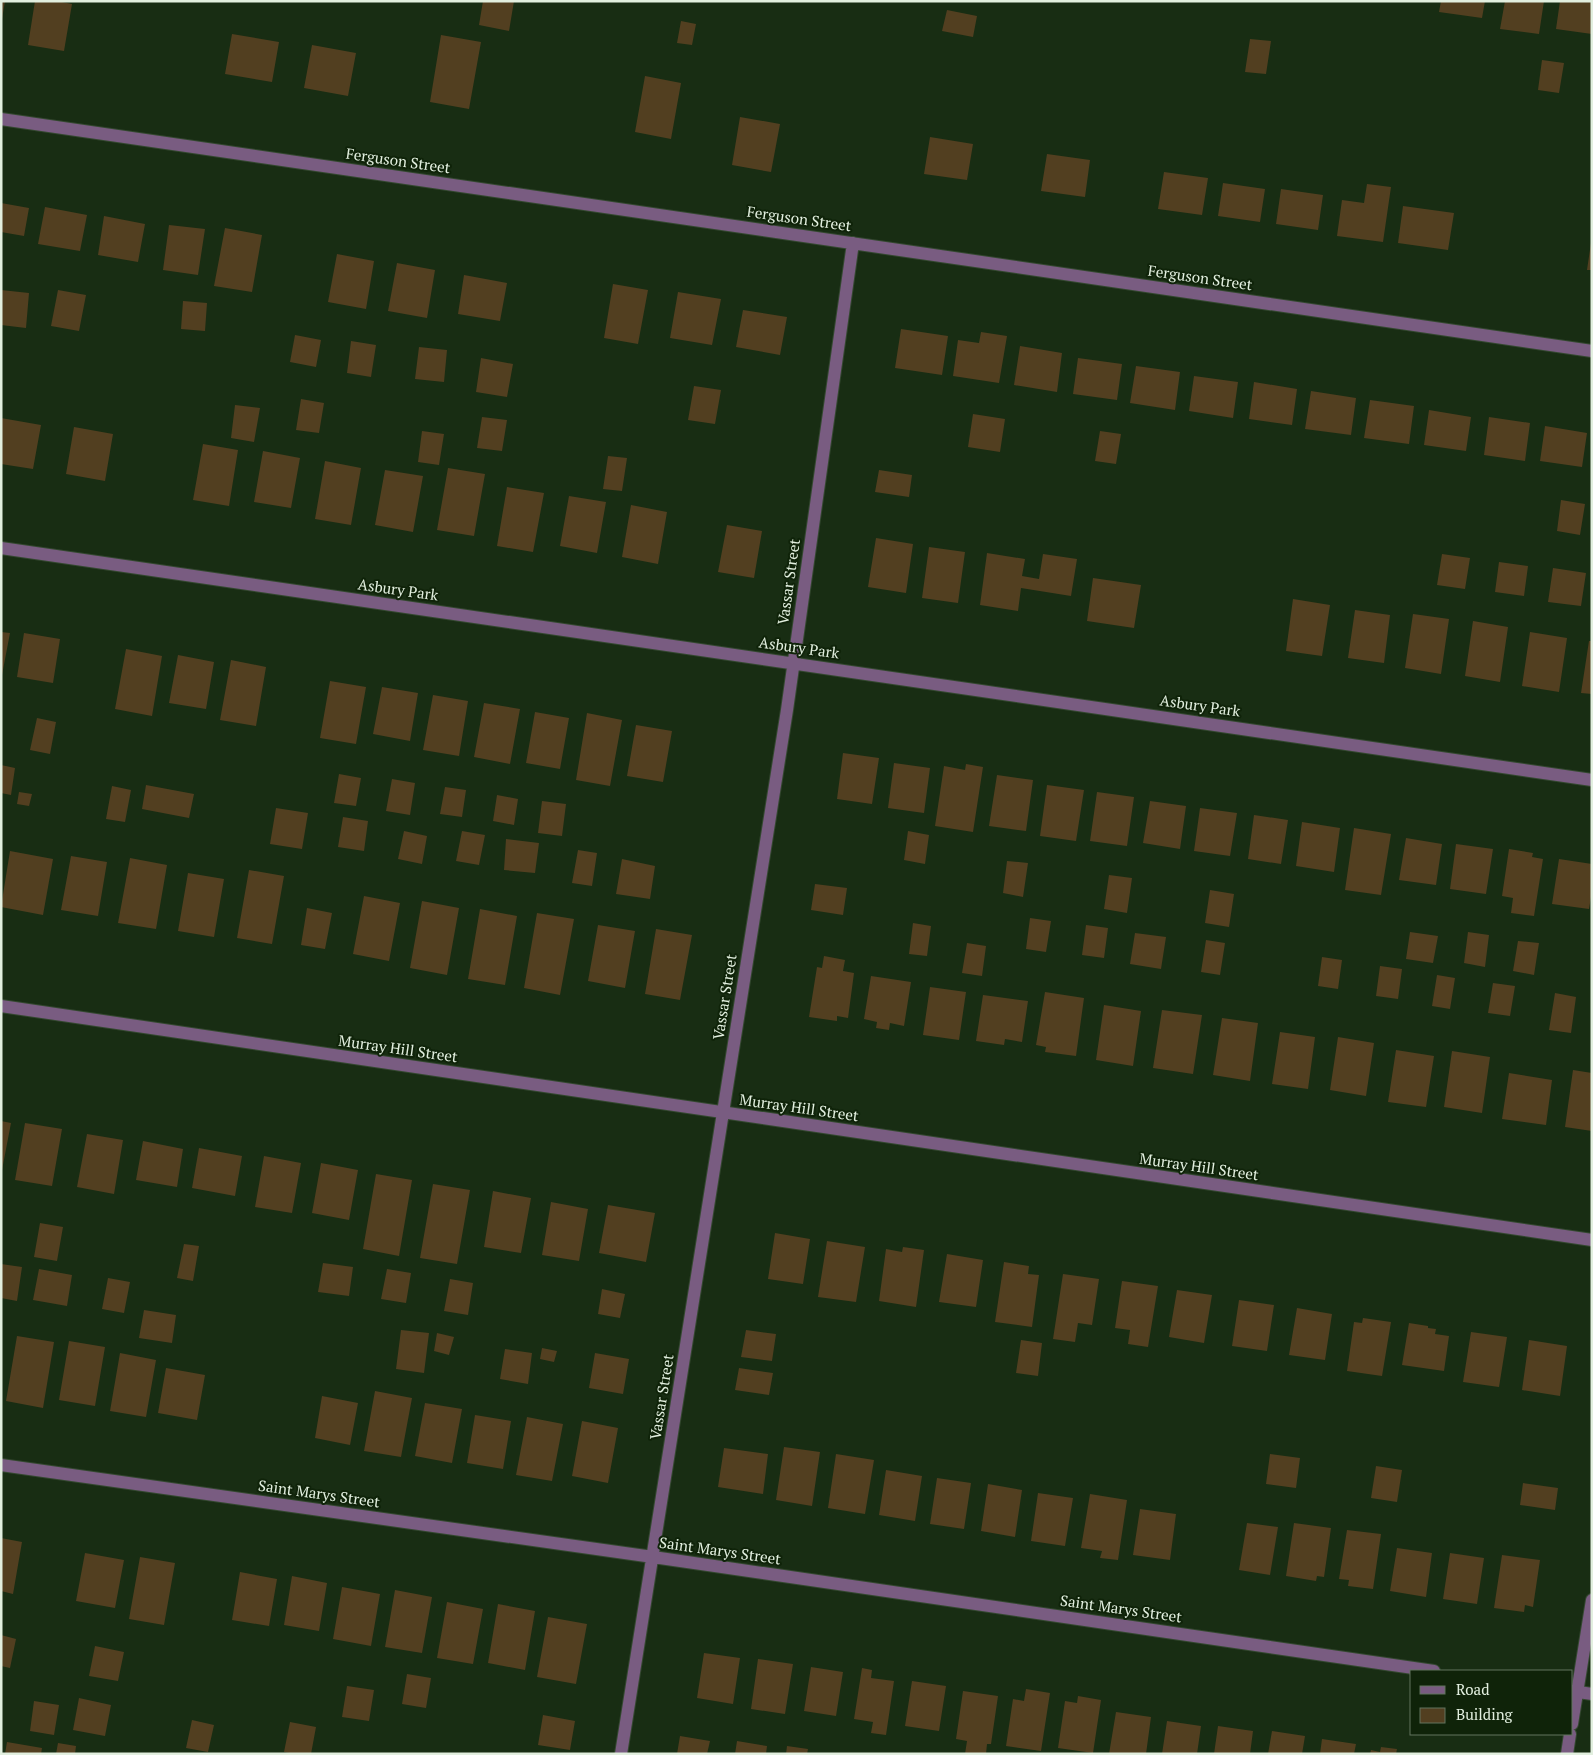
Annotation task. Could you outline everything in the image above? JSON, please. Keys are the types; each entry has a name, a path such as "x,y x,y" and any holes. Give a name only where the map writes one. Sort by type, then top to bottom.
{"street":[{"name":"Ferguson Street","path":"1,119 1592,352"},
{"name":"Vassar Street","path":"621,1754 794,664 853,243"},
{"name":"Asbury Park","path":"1,548 1592,780"},
{"name":"Murray Hill Street","path":"1,1006 1592,1240"},
{"name":"Saint Marys Street","path":"1,1465 653,1557 1427,1670"},
{"path":"1573,1708 1574,1692 1592,1600"},
{"path":"1574,1692 1592,1694"},
{"path":"1567,1754 1570,1735"}],"building":[{"path":"1,1 5,1 2,19 1,19"},
{"path":"35,1 57,1 72,4 64,51 28,45"},
{"path":"483,1 514,1 509,31 479,25"},
{"path":"1441,1 1485,1 1482,18 1439,12"},
{"path":"1505,1 1544,1 1539,34 1500,29"},
{"path":"1560,1 1592,1 1592,34 1556,29"},
{"path":"947,10 977,16 973,37 942,31"},
{"path":"681,21 696,24 692,45 677,43"},
{"path":"232,34 279,42 272,82 225,74"},
{"path":"441,35 481,42 469,109 430,102"},
{"path":"1250,39 1271,41 1266,74 1245,72"},
{"path":"312,45 356,53 348,96 304,88"},
{"path":"1542,60 1564,63 1559,93 1538,90"},
{"path":"645,76 681,83 671,139 635,132"},
{"path":"740,117 780,124 771,172 732,165"},
{"path":"930,137 973,144 967,180 924,174"},
{"path":"1047,154 1090,160 1085,197 1041,191"},
{"path":"1164,172 1208,178 1202,215 1158,209"},
{"path":"1223,183 1265,189 1260,222 1218,216"},
{"path":"1367,184 1391,187 1383,242 1337,236 1342,200 1364,203"},
{"path":"1281,189 1323,195 1318,230 1276,224"},
{"path":"1,203 29,208 24,236 1,232"},
{"path":"1403,206 1454,213 1448,250 1398,243"},
{"path":"45,207 87,215 80,251 38,244"},
{"path":"104,216 145,224 138,262 98,255"},
{"path":"169,225 205,229 198,275 163,270"},
{"path":"225,228 262,235 252,292 214,286"},
{"path":"1591,243 1592,270 1587,270"},
{"path":"337,254 374,261 366,309 328,302"},
{"path":"397,263 435,270 427,318 388,311"},
{"path":"464,275 507,283 500,321 458,314"},
{"path":"613,284 648,290 638,344 604,338"},
{"path":"1,290 29,293 26,328 1,325"},
{"path":"58,290 86,295 79,331 51,326"},
{"path":"678,292 721,299 712,345 670,338"},
{"path":"183,301 207,303 205,331 181,329"},
{"path":"743,310 787,317 780,355 736,347"},
{"path":"901,329 948,336 942,375 895,368"},
{"path":"981,332 1007,336 999,383 953,376 958,340 979,343"},
{"path":"295,335 321,340 316,367 290,362"},
{"path":"351,341 376,345 371,377 347,373"},
{"path":"1020,346 1062,353 1057,392 1014,385"},
{"path":"419,347 447,350 444,382 415,379"},
{"path":"481,358 513,364 507,397 476,392"},
{"path":"1078,358 1122,364 1117,400 1073,394"},
{"path":"1136,366 1180,372 1175,410 1130,403"},
{"path":"1194,376 1238,382 1233,418 1189,411"},
{"path":"1254,382 1297,389 1292,425 1249,419"},
{"path":"694,386 721,390 715,424 688,420"},
{"path":"1311,391 1356,398 1351,435 1305,429"},
{"path":"301,399 324,403 319,433 296,430"},
{"path":"1370,400 1414,406 1409,444 1364,438"},
{"path":"235,405 260,408 254,442 231,438"},
{"path":"1429,410 1471,417 1466,451 1424,445"},
{"path":"973,414 1005,419 1000,452 968,447"},
{"path":"482,417 507,420 502,451 477,448"},
{"path":"1489,417 1530,423 1525,461 1484,455"},
{"path":"1,418 41,425 33,469 1,464"},
{"path":"1545,426 1587,433 1582,467 1540,461"},
{"path":"74,427 113,434 105,481 66,474"},
{"path":"422,431 444,434 439,465 418,462"},
{"path":"1100,431 1121,434 1116,464 1095,461"},
{"path":"203,444 238,450 229,506 193,500"},
{"path":"263,451 300,458 291,508 254,502"},
{"path":"608,456 627,458 622,491 603,489"},
{"path":"325,461 361,468 351,525 315,519"},
{"path":"448,468 485,474 474,536 437,530"},
{"path":"385,470 423,476 413,532 375,525"},
{"path":"879,470 912,475 909,497 875,492"},
{"path":"507,487 544,493 533,552 497,546"},
{"path":"569,496 606,502 597,553 560,546"},
{"path":"1561,500 1585,504 1580,535 1557,531"},
{"path":"631,505 667,512 658,564 622,557"},
{"path":"727,525 762,531 754,578 718,572"},
{"path":"876,538 913,544 906,593 868,587"},
{"path":"929,547 965,552 958,603 922,598"},
{"path":"987,553 1025,559 1022,576 1039,579 1043,554 1077,559 1071,596 1021,588 1018,611 980,605"},
{"path":"1442,554 1470,558 1465,589 1437,585"},
{"path":"1499,562 1528,566 1524,596 1495,592"},
{"path":"1553,568 1586,573 1581,606 1548,602"},
{"path":"1093,578 1141,585 1134,628 1087,621"},
{"path":"1293,599 1330,605 1322,656 1286,651"},
{"path":"1355,610 1390,615 1384,663 1348,658"},
{"path":"1413,614 1449,619 1441,674 1405,668"},
{"path":"1473,621 1508,627 1500,682 1465,676"},
{"path":"1,632 10,633 2,675 1,675"},
{"path":"1530,632 1567,638 1559,692 1522,686"},
{"path":"24,633 60,639 53,683 17,677"},
{"path":"1589,641 1592,641 1592,694 1581,693"},
{"path":"126,649 162,656 152,716 115,709"},
{"path":"178,655 214,662 206,709 169,703"},
{"path":"231,660 266,667 256,726 220,720"},
{"path":"330,681 366,687 356,744 320,738"},
{"path":"382,687 418,693 410,741 373,734"},
{"path":"433,695 468,701 459,756 423,750"},
{"path":"484,703 520,709 510,764 474,757"},
{"path":"535,712 569,718 560,769 526,763"},
{"path":"587,713 622,720 610,786 576,780"},
{"path":"37,718 56,722 50,754 30,750"},
{"path":"636,725 672,731 663,782 627,776"},
{"path":"843,753 879,758 872,804 837,799"},
{"path":"894,763 930,768 924,813 888,808"},
{"path":"966,764 983,767 973,832 935,826 944,766 965,770"},
{"path":"1,765 15,768 11,795 1,793"},
{"path":"339,774 361,778 356,806 334,803"},
{"path":"997,775 1033,780 1026,831 989,826"},
{"path":"392,779 415,783 410,815 386,811"},
{"path":"146,785 194,794 189,818 142,809"},
{"path":"1047,785 1084,790 1076,841 1040,836"},
{"path":"112,786 131,790 125,822 106,819"},
{"path":"445,787 466,790 462,817 440,814"},
{"path":"19,792 32,794 29,806 17,804"},
{"path":"1097,792 1134,797 1127,846 1090,841"},
{"path":"497,795 518,799 514,825 493,821"},
{"path":"542,801 566,804 562,836 538,833"},
{"path":"1150,801 1186,806 1180,849 1143,843"},
{"path":"276,808 308,813 302,849 270,844"},
{"path":"1200,808 1237,813 1230,856 1194,851"},
{"path":"1254,815 1288,820 1281,864 1248,859"},
{"path":"343,817 368,821 364,851 338,847"},
{"path":"1302,822 1340,828 1334,872 1296,866"},
{"path":"1354,828 1391,834 1381,895 1345,890"},
{"path":"404,831 427,836 422,864 398,859"},
{"path":"462,831 485,835 479,865 456,861"},
{"path":"908,831 929,835 925,864 904,860"},
{"path":"1406,838 1442,844 1436,885 1399,880"},
{"path":"506,839 539,843 535,873 504,870"},
{"path":"1456,844 1493,849 1486,894 1450,889"},
{"path":"1509,849 1533,853 1532,857 1543,859 1534,916 1511,913 1513,898 1502,896"},
{"path":"578,850 597,853 592,886 572,883"},
{"path":"10,851 53,859 43,915 1,907"},
{"path":"71,856 107,862 98,916 61,910"},
{"path":"130,858 167,865 156,929 118,923"},
{"path":"622,859 655,866 650,899 616,894"},
{"path":"1559,859 1592,864 1592,891 1589,909 1552,904"},
{"path":"1007,861 1028,863 1023,897 1003,893"},
{"path":"249,870 284,876 272,944 237,938"},
{"path":"188,873 224,879 214,937 178,931"},
{"path":"1109,875 1132,878 1127,913 1104,909"},
{"path":"815,884 847,888 843,915 811,910"},
{"path":"1210,890 1234,894 1229,927 1205,923"},
{"path":"364,896 400,903 389,961 353,954"},
{"path":"422,901 459,908 447,975 410,968"},
{"path":"307,908 332,913 325,949 301,945"},
{"path":"480,909 517,916 505,985 468,979"},
{"path":"537,913 574,919 560,995 524,988"},
{"path":"1030,918 1051,921 1046,952 1026,949"},
{"path":"913,923 931,926 927,956 909,954"},
{"path":"598,925 635,931 625,988 588,981"},
{"path":"1086,925 1108,928 1104,958 1082,955"},
{"path":"656,929 692,935 680,1000 645,994"},
{"path":"1410,932 1438,936 1433,963 1406,959"},
{"path":"1468,932 1489,935 1485,967 1464,963"},
{"path":"1135,933 1166,937 1161,969 1130,964"},
{"path":"1206,940 1225,943 1220,975 1201,972"},
{"path":"1518,941 1539,943 1534,975 1513,971"},
{"path":"967,943 986,946 982,976 962,973"},
{"path":"824,956 845,960 843,971 854,973 848,1018 837,1016 837,1021 809,1017 817,967 822,968"},
{"path":"1322,957 1342,960 1338,989 1318,986"},
{"path":"1380,966 1402,969 1398,999 1376,996"},
{"path":"1437,975 1455,978 1450,1009 1432,1006"},
{"path":"871,976 911,982 904,1026 890,1023 889,1030 876,1028 877,1022 864,1019"},
{"path":"1493,983 1515,986 1510,1016 1488,1013"},
{"path":"930,987 966,992 959,1040 923,1035"},
{"path":"1045,992 1084,998 1076,1056 1045,1052 1046,1047 1036,1045"},
{"path":"1555,993 1576,997 1571,1033 1549,1030"},
{"path":"983,995 1028,1001 1022,1042 1005,1039 1004,1045 976,1041"},
{"path":"1104,1005 1141,1011 1133,1066 1096,1060"},
{"path":"1162,1010 1202,1015 1193,1074 1153,1068"},
{"path":"1222,1018 1258,1023 1250,1081 1213,1075"},
{"path":"1280,1032 1315,1037 1308,1089 1272,1084"},
{"path":"1338,1037 1374,1043 1366,1096 1330,1090"},
{"path":"1396,1050 1434,1056 1426,1107 1388,1102"},
{"path":"1452,1051 1490,1057 1482,1113 1444,1107"},
{"path":"1573,1070 1592,1073 1592,1131 1565,1127"},
{"path":"1509,1073 1552,1080 1546,1125 1502,1119"},
{"path":"1,1121 11,1123 2,1170 1,1170"},
{"path":"25,1123 62,1129 52,1186 15,1180"},
{"path":"87,1134 123,1140 114,1194 77,1187"},
{"path":"143,1141 183,1149 177,1187 136,1180"},
{"path":"199,1148 242,1156 235,1196 192,1188"},
{"path":"264,1156 301,1163 292,1213 255,1207"},
{"path":"321,1163 358,1170 349,1220 312,1213"},
{"path":"376,1174 412,1180 399,1256 363,1249"},
{"path":"433,1184 470,1190 457,1264 420,1258"},
{"path":"493,1191 531,1198 521,1253 484,1247"},
{"path":"551,1202 588,1209 579,1261 542,1255"},
{"path":"608,1205 655,1213 646,1262 599,1253"},
{"path":"40,1223 63,1227 57,1261 34,1257"},
{"path":"775,1233 810,1239 803,1284 768,1279"},
{"path":"827,1241 865,1247 856,1302 818,1297"},
{"path":"184,1244 199,1246 193,1281 177,1278"},
{"path":"903,1247 924,1250 916,1307 879,1301 886,1249 902,1252"},
{"path":"947,1254 983,1260 976,1307 939,1302"},
{"path":"1004,1262 1029,1266 1028,1274 1039,1275 1032,1327 995,1322"},
{"path":"323,1263 353,1267 349,1296 318,1292"},
{"path":"1,1264 22,1267 17,1301 1,1298"},
{"path":"39,1269 72,1275 67,1306 33,1300"},
{"path":"387,1269 411,1273 406,1303 381,1299"},
{"path":"1063,1274 1099,1279 1092,1325 1078,1323 1075,1342 1053,1339"},
{"path":"108,1278 130,1282 124,1313 102,1309"},
{"path":"450,1279 473,1283 468,1315 444,1311"},
{"path":"1122,1281 1158,1286 1148,1347 1128,1344 1130,1330 1115,1328"},
{"path":"602,1289 625,1294 620,1318 598,1314"},
{"path":"1177,1290 1212,1295 1204,1343 1169,1337"},
{"path":"1239,1300 1274,1305 1267,1351 1232,1346"},
{"path":"1297,1308 1332,1314 1325,1360 1289,1355"},
{"path":"144,1310 176,1315 172,1343 139,1338"},
{"path":"1363,1318 1391,1322 1382,1376 1347,1371 1354,1322 1362,1323"},
{"path":"1409,1323 1428,1326 1428,1328 1436,1329 1435,1334 1449,1336 1444,1371 1402,1365"},
{"path":"401,1330 429,1333 424,1373 396,1369"},
{"path":"746,1330 776,1334 772,1361 741,1357"},
{"path":"1471,1332 1507,1337 1499,1387 1463,1382"},
{"path":"437,1333 454,1337 449,1355 434,1351"},
{"path":"17,1336 54,1342 43,1408 6,1401"},
{"path":"1021,1340 1042,1343 1038,1376 1016,1373"},
{"path":"1529,1340 1567,1346 1560,1396 1522,1390"},
{"path":"69,1341 105,1347 95,1406 59,1400"},
{"path":"542,1348 557,1351 554,1362 540,1359"},
{"path":"505,1349 532,1353 528,1384 500,1379"},
{"path":"120,1353 156,1360 146,1417 110,1411"},
{"path":"595,1353 629,1359 623,1394 589,1388"},
{"path":"166,1368 205,1375 197,1420 158,1413"},
{"path":"739,1368 773,1373 769,1395 735,1390"},
{"path":"375,1391 412,1398 401,1457 364,1451"},
{"path":"322,1396 358,1403 350,1445 315,1438"},
{"path":"425,1403 462,1409 452,1463 415,1456"},
{"path":"475,1415 511,1421 503,1469 467,1463"},
{"path":"527,1417 563,1424 552,1481 516,1475"},
{"path":"582,1421 618,1428 608,1483 572,1476"},
{"path":"784,1447 820,1452 812,1506 776,1500"},
{"path":"724,1448 768,1454 763,1494 718,1487"},
{"path":"836,1454 874,1460 865,1514 828,1508"},
{"path":"1270,1454 1300,1458 1296,1488 1266,1484"},
{"path":"1376,1466 1402,1470 1397,1502 1371,1498"},
{"path":"886,1470 922,1476 915,1521 879,1515"},
{"path":"937,1478 971,1483 964,1529 930,1524"},
{"path":"1523,1483 1558,1488 1555,1510 1520,1505"},
{"path":"988,1484 1022,1490 1015,1537 981,1531"},
{"path":"1038,1493 1073,1498 1065,1546 1031,1541"},
{"path":"1090,1494 1127,1500 1118,1560 1100,1558 1102,1551 1081,1548"},
{"path":"1140,1509 1176,1514 1170,1560 1133,1555"},
{"path":"1247,1523 1278,1527 1270,1575 1239,1570"},
{"path":"1294,1523 1331,1528 1324,1577 1317,1576 1316,1581 1286,1576"},
{"path":"1347,1530 1381,1534 1373,1589 1348,1586 1349,1580 1339,1579"},
{"path":"1,1538 22,1542 13,1594 1,1591"},
{"path":"1397,1548 1432,1553 1426,1597 1390,1591"},
{"path":"85,1553 124,1560 115,1608 76,1601"},
{"path":"1450,1553 1484,1558 1477,1604 1443,1599"},
{"path":"1502,1555 1540,1560 1533,1607 1525,1605 1524,1612 1494,1608"},
{"path":"140,1557 175,1563 164,1625 129,1619"},
{"path":"240,1572 277,1579 269,1626 232,1620"},
{"path":"292,1576 327,1583 319,1631 284,1625"},
{"path":"342,1587 380,1594 371,1646 333,1639"},
{"path":"395,1590 432,1597 422,1653 385,1647"},
{"path":"447,1602 483,1609 473,1664 437,1658"},
{"path":"498,1604 535,1611 525,1670 488,1663"},
{"path":"548,1617 587,1624 576,1684 537,1677"},
{"path":"1,1635 16,1639 10,1668 1,1666"},
{"path":"95,1646 124,1652 118,1681 89,1676"},
{"path":"704,1653 740,1658 733,1704 697,1698"},
{"path":"758,1659 793,1664 785,1714 751,1709"},
{"path":"811,1667 843,1672 836,1716 804,1711"},
{"path":"862,1668 872,1670 871,1678 894,1681 886,1735 871,1733 873,1722 854,1719"},
{"path":"407,1674 431,1678 426,1708 402,1704"},
{"path":"912,1681 946,1686 939,1731 905,1726"},
{"path":"347,1686 374,1690 369,1721 342,1717"},
{"path":"1026,1689 1050,1693 1041,1751 1006,1746 1013,1699 1024,1701"},
{"path":"963,1691 998,1696 991,1744 987,1744 986,1754 965,1754 967,1741 956,1739"},
{"path":"1078,1696 1101,1700 1093,1753 1058,1748 1065,1701 1077,1703"},
{"path":"79,1698 111,1705 105,1736 73,1730"},
{"path":"34,1701 59,1705 54,1735 30,1731"},
{"path":"1116,1712 1151,1717 1146,1754 1109,1754"},
{"path":"543,1715 575,1721 570,1750 538,1745"},
{"path":"192,1720 214,1725 208,1752 186,1748"},
{"path":"1167,1721 1201,1726 1197,1754 1162,1754"},
{"path":"290,1722 316,1727 311,1754 284,1752"},
{"path":"1218,1726 1253,1731 1250,1754 1214,1754"},
{"path":"1272,1731 1305,1736 1302,1754 1268,1754"},
{"path":"680,1736 710,1741 707,1754 677,1754"},
{"path":"1322,1739 1356,1744 1354,1754 1320,1754"},
{"path":"737,1741 767,1746 766,1754 735,1754"},
{"path":"7,1742 42,1748 41,1754 5,1754"},
{"path":"58,1743 76,1746 75,1754 56,1754"},
{"path":"787,1746 808,1749 807,1754 786,1754"},
{"path":"1381,1747 1397,1749 1396,1754 1370,1754 1371,1750 1380,1752"}]}
